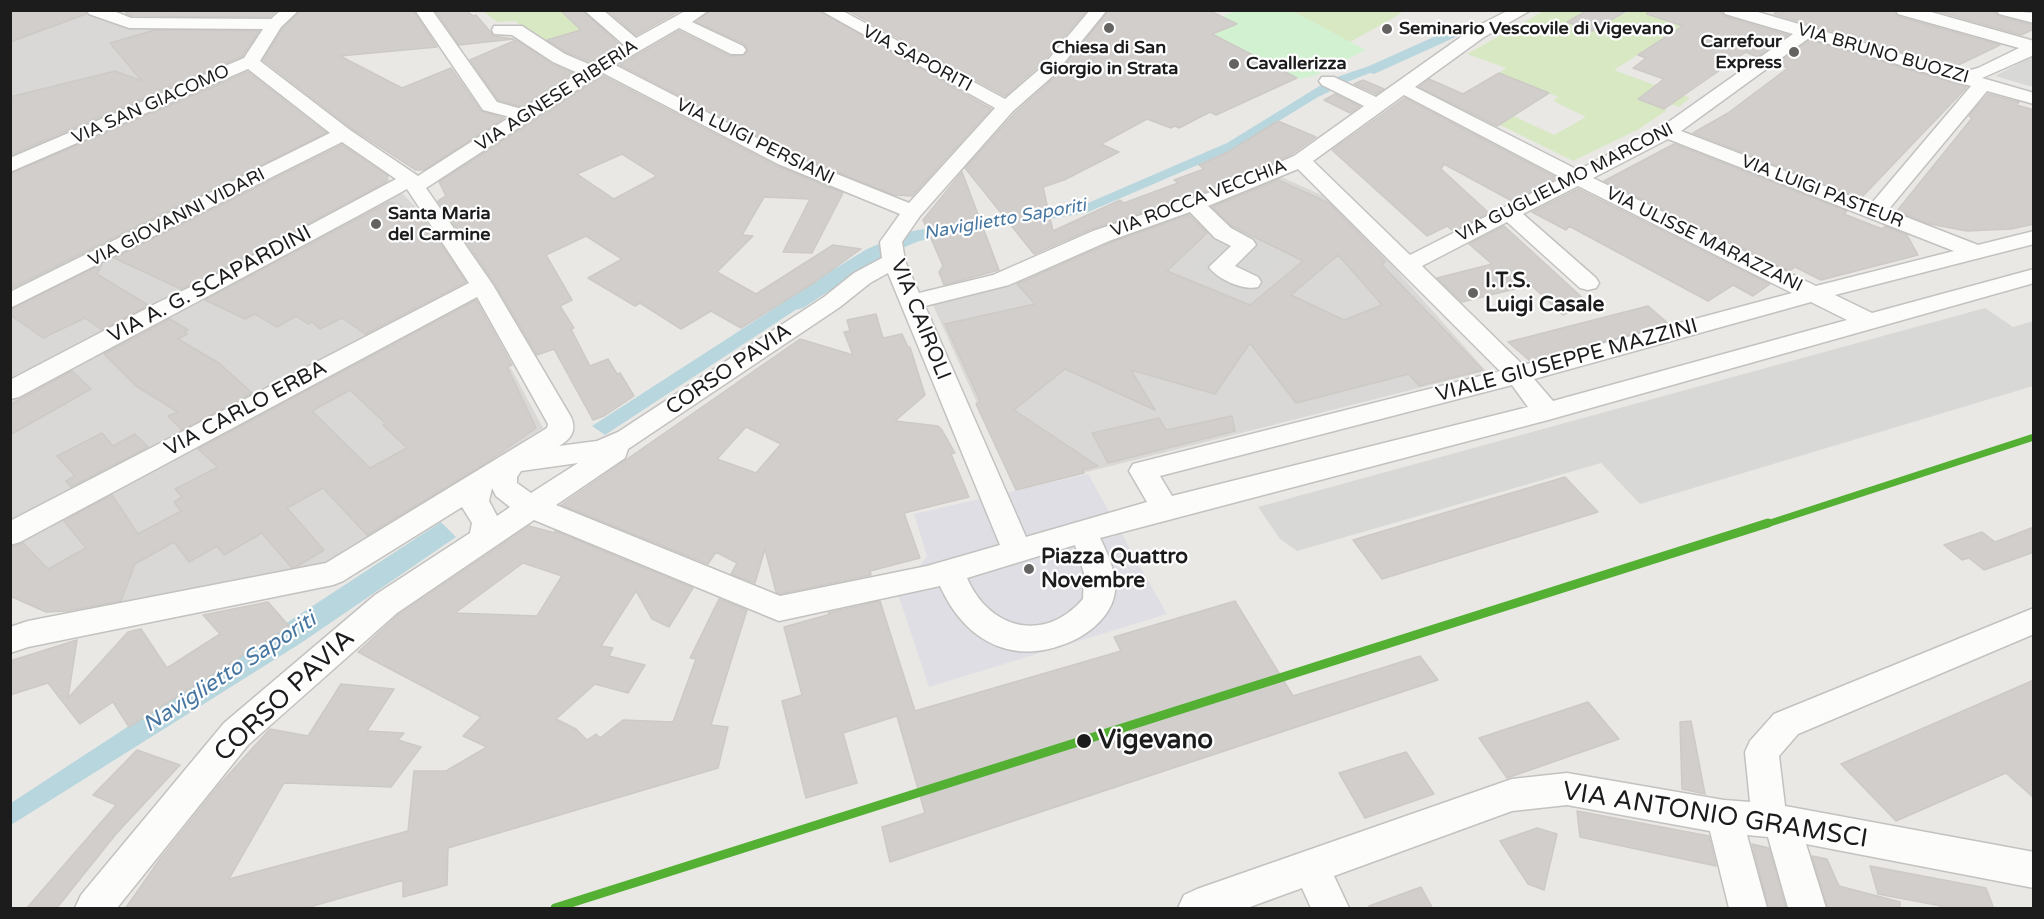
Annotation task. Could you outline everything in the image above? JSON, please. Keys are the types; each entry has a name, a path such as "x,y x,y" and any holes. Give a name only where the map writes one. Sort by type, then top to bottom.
{"street":[{"path":"95,10 129,23 275,24"},
{"name":"VIA SAN GIACOMO","path":"10,166 250,62 275,24 291,10"},
{"path":"423,10 490,106 527,116"},
{"path":"592,10 634,45"},
{"name":"VIA AGNESE RIBERIA","path":"412,183 527,116 596,68 634,45 701,10"},
{"name":"VIA SAPORITI","path":"828,10 1006,107"},
{"name":"VIA CAIROLI","path":"1018,552 892,250 912,212 1006,107 1048,71 1099,10"},
{"name":"VIA ROCCA VECCHIA","path":"908,293 1001,280 1101,236 1194,204 1301,160 1478,33 1523,10"},
{"name":"VIA BRUNO BUOZZI","path":"1731,10 1963,78 1984,78 2034,99"},
{"path":"1904,10 2034,48"},
{"path":"2005,10 2034,18"},
{"path":"679,22 737,50"},
{"name":"VIA LUIGI PERSIANI","path":"500,30 516,30 559,58 596,68 785,160 912,212"},
{"name":"VIA GUGLIELMO MARCONI","path":"1407,265 1667,132 1807,32"},
{"path":"1874,213 1984,78 2034,48"},
{"path":"250,62 343,134 412,183 482,285 558,417 570,455"},
{"path":"1984,78 2034,92"},
{"path":"1334,83 1377,105"},
{"name":"VIA ULISSE MARAZZANI","path":"1404,88 1578,178 1870,322"},
{"name":"VIA LUIGI PASTEUR","path":"1667,132 1977,251 2028,278"},
{"name":"VIA GIOVANNI VIDARI","path":"10,301 343,134"},
{"path":"1301,160 1518,375 1533,397 1548,411"},
{"name":"VIA A. G. SCAPARDINI","path":"10,391 165,308 412,183"},
{"path":"1194,204 1223,233 1245,245 1220,267 1250,282"},
{"path":"1508,212 1588,283"},
{"name":"VIALE GIUSEPPE MAZZINI","path":"1160,516 1143,471 1518,375 1813,294 2034,237"},
{"name":"CORSO PAVIA","path":"513,462 570,455 611,455 627,439 832,302 892,250"},
{"name":"VIALE GIUSEPPE MAZZINI","path":"532,507 779,609 949,572 1116,523 1160,516 1870,322 1956,305 2028,278"},
{"name":"VIA CARLO ERBA","path":"10,534 482,285"},
{"name":"CORSO PAVIA","path":"832,302 872,287 908,293"},
{"name":"CORSO PAVIA","path":"94,909 236,734 386,604 532,507 570,455"},
{"path":"16,632 333,573 513,462"},
{"path":"513,462 503,478 504,487 509,494 532,507"},
{"path":"481,482 475,491 473,501 476,509 486,519 487,527 481,540"},
{"path":"949,572 969,610 996,631 1019,639 1038,638 1059,633 1077,623 1097,601 1100,585 1096,566 1083,532"},
{"path":"1808,909 1775,821 1762,752 1786,724 2034,620"},
{"name":"VIA ANTONIO GRAMSCI","path":"1197,909 1512,795 1567,789 1724,817 1775,821 2034,870"},
{"path":"1724,817 1748,909"},
{"path":"1311,868 1330,909"}],"shaded area":[{"path":"11,11 84,11 127,25 229,28 243,31 261,40 248,56 11,160"},
{"path":"2033,56 2033,87 1995,76"},
{"path":"245,72 281,96 295,110 388,178 420,212 467,287 543,428 388,528 325,562 286,572 71,611 46,611 11,596 11,173"},
{"path":"1279,176 1335,201 1486,371 1016,490 933,305 1013,282 1103,240"},
{"path":"1234,232 1286,257 1241,295 1187,272"},
{"path":"1985,308 2013,327 2033,321 2033,386 1640,504 1601,463 1297,551 1280,539 1258,507"},
{"name":"Piazza Quattro Novembre","path":"1088,474 1167,614 929,687 898,594 927,556 914,514"}],"green space":[{"path":"483,11 560,11 581,30 541,42 515,21 497,22"},
{"path":"1236,11 1292,11 1366,50 1316,75 1300,79 1196,26"},
{"path":"1292,11 1397,11 1402,13 1350,42"},
{"path":"1544,11 1588,11 1568,22 1592,31 1622,15 1638,11 1671,19 1669,21 1683,26 1614,70 1690,98 1679,107 1644,94 1639,99 1667,110 1639,129 1573,161 1458,104 1503,111 1554,135 1586,117 1553,101 1558,97 1499,73 1506,68 1467,54"}],"water":[{"path":"1456,27 1469,31 1374,74 1370,73 1342,84 1331,79 1369,66"},
{"path":"1326,82 1335,89 1228,152 1086,213 914,241 913,233 1088,203 1227,143"},
{"path":"873,248 874,257 841,281 829,277"},
{"path":"815,282 829,288 605,435 592,426"},
{"path":"441,522 456,537 301,643 11,825 11,803"}],"building":[{"path":"10,10 85,10 86,14 10,42"},
{"path":"126,10 277,10 270,17 132,16 126,14"},
{"path":"301,10 413,10 437,47 340,56 402,88 451,68 481,111 504,118 424,170 416,170 351,128 263,60 283,28"},
{"path":"435,10 466,10 473,16 476,15 494,36 514,39 459,45"},
{"path":"560,10 582,10 620,45 591,62 566,52 547,40 581,30"},
{"path":"607,10 681,10 636,35"},
{"path":"711,10 818,10 991,109 912,196 894,195 793,154 620,65 679,31 730,56 745,55 748,50 744,44 696,22"},
{"path":"847,10 1087,10 1040,65 1005,96"},
{"path":"1109,10 1208,10 1237,24 1212,34 1297,78 1216,115 1210,112 1179,128 1175,126 1171,128 1147,119 1101,144 1119,152 1064,180 1043,187 1053,231 1120,200 1124,203 1178,183 1174,180 1204,169 1199,165 1228,152 1278,121 1316,137 1292,154 1207,191 1092,229 1034,254 965,168 1015,113 1056,76"},
{"path":"1588,10 1628,10 1592,31 1567,22"},
{"path":"1648,10 1719,10 1724,16 1788,35 1757,57 1746,52 1664,109 1638,99 1664,79 1633,68 1646,58 1638,55 1683,26 1647,14"},
{"path":"1778,10 1894,10 1897,16 2000,45 1954,67 1774,14"},
{"path":"1934,10 1988,10 1998,16 2034,25 2034,29 2021,35"},
{"path":"155,30 259,31 242,56 10,155 10,97 115,71 142,81 110,43"},
{"path":"516,40 552,64 573,73 522,107 498,100 470,60"},
{"path":"1809,40 1967,87 1861,198 1693,133 1728,113 1788,68 1777,64"},
{"path":"248,72 326,133 10,289 10,174"},
{"path":"1499,73 1549,93 1497,126 1419,87 1429,79 1463,94"},
{"path":"603,76 777,166 843,193 812,253 783,252 810,199 764,197 742,235 753,236 717,272 756,294 833,245 861,249 815,282 741,328 711,311 681,329 640,303 635,306 588,278 622,259 586,236 546,255 572,300 560,306 574,328 571,329 590,366 608,359 634,396 604,416 593,420 554,349 537,355 495,284 438,201 446,196 439,182","holes":["622,154 657,176 614,199 577,174"]},
{"path":"1363,80 1384,89 1376,94 1354,84"},
{"path":"1335,94 1360,106 1350,113 1324,100"},
{"path":"1988,94 2019,102 2017,105 2034,110 2034,224 2011,229 1967,231 1930,224 1897,211 1972,118 1969,116"},
{"path":"1405,98 1557,178 1512,201 1444,164 1441,169 1489,213 1453,231 1447,226 1427,236 1332,150"},
{"path":"1674,144 1847,211 1844,214 1882,229 1885,226 1907,235 1918,255 1821,280 1795,267 1790,271 1604,181"},
{"path":"342,145 388,176 386,182 225,268 181,289 114,258"},
{"path":"962,172 999,270 944,285 939,272 943,266 923,220"},
{"path":"1278,180 1329,203 1385,261 1382,265 1483,370 1419,386 1409,374 1296,403 1250,343 1215,394 1131,370 1155,410 1065,369 1014,410 1098,466 1082,470 1084,473 1016,490 976,404 980,401 945,324 1035,304 1017,284 1110,243 1189,215 1207,233 1167,271 1250,305 1303,261 1232,226 1212,207","holes":["1338,255 1382,305 1344,320 1291,295"]},
{"path":"1578,189 1770,284 1753,296 1733,285 1708,301 1569,226 1566,230 1532,212"},
{"path":"389,202 419,212 466,282 365,334 342,318 320,329 312,322 308,324 296,316 277,327 255,314 245,319 205,300"},
{"path":"1504,226 1586,301 1563,315 1531,285 1462,302 1437,278 1492,264 1469,244"},
{"path":"102,264 97,274 148,305 102,330 85,318 43,338 10,315 10,310"},
{"path":"476,300 512,365 507,367 536,428 483,465 367,535 323,488 287,508 324,550 296,567 291,567 262,533 224,555 217,546 189,562 174,542 135,564 121,601 67,611 46,612 10,596 10,548 23,543 48,569 86,548 64,521 112,495 138,534 181,511 174,502 182,497 175,489 218,467 198,449","holes":["350,390 386,424 383,425 407,448 370,468 312,411"]},
{"path":"1648,306 1669,324 1530,361 1508,342"},
{"path":"876,314 883,338 902,334 910,347 925,395 895,421 938,426 942,430 955,453 951,454 969,497 904,513 920,558 870,571 871,575 780,594 776,592 765,549 755,583 731,574 737,563 716,552 708,564 561,505 800,339 853,355 844,332 850,331 847,320","holes":["746,427 781,444 756,473 717,459"]},
{"path":"170,319 188,330 184,332 187,334 178,339 219,363 252,393 182,430 168,416 178,412 136,386 104,354"},
{"path":"72,371 91,389 10,435 10,405"},
{"path":"1232,416 1235,431 1108,463 1092,433 1159,418 1166,430"},
{"path":"102,433 113,446 135,434 148,447 71,487 66,481 75,476 57,456"},
{"path":"1565,477 1598,512 1382,579 1353,540"},
{"path":"529,526 555,533 555,531 693,588 669,627 652,619 636,591 601,646 613,648 609,656 645,665 628,693 595,684 556,719 576,729 587,740 596,734 600,738 623,720 673,722 696,659 690,658 719,599 747,610 711,725 728,727 718,768 448,848 447,885 403,897 403,880 303,909 125,909 160,859 220,784 270,729 308,736 341,684 394,689 367,731 404,733 398,740 421,747 391,787 284,783 229,879 408,831 414,771 446,771 487,747 463,736 481,717 358,652 398,615","holes":["523,563 562,576 537,616 455,613"]},
{"path":"2034,527 2034,552 1984,570 1969,558 1962,560 1944,545 1982,532 1995,542"},
{"path":"880,601 915,711 1121,651 1114,637 1235,601 1293,696 1420,656 1438,680 890,862 882,827 925,813 897,716 843,733 857,783 806,798 782,701 802,695 784,627 831,614 828,613"},
{"path":"268,602 289,626 129,727 113,702 80,724 48,683 10,695 10,661 77,640 68,698 128,632 141,629 167,668 220,634 203,615"},
{"path":"2034,680 2034,798 2006,773 1896,821 1841,764"},
{"path":"1588,702 1619,739 1507,778 1479,738"},
{"path":"1691,721 1705,794 1682,789 1680,722"},
{"path":"137,750 180,765 116,834 56,909 26,909 116,805 93,795"},
{"path":"1406,752 1434,794 1365,818 1339,773"},
{"path":"1577,811 1709,836 1716,866 1580,837"},
{"path":"1537,828 1557,834 1544,890 1528,884 1500,841"},
{"path":"1752,844 1769,848 1786,909 1769,909"},
{"path":"1812,856 1827,859 1839,886 1900,902 1900,909 1828,909"},
{"path":"1870,866 1986,888 1994,909 1942,909 1941,906 1878,894"},
{"path":"1421,887 1433,909 1370,909 1369,906"}],"waterway":[{"name":"Naviglietto Saporiti","path":"795,303 874,253 914,236 947,231"}],"transit line":[{"path":"555,908 1544,596 2034,437"}],"place":[{"name":"Chiesa di San Giorgio in Strata","path":"1109,28"},
{"name":"Seminario Vescovile di Vigevano","path":"1387,29"},
{"name":"Carrefour Express","path":"1794,52"},
{"name":"Cavallerizza","path":"1234,64"},
{"name":"Santa Maria del Carmine","path":"376,224"},
{"name":"I.T.S. Luigi Casale","path":"1473,293"},
{"name":"Piazza Quattro Novembre","path":"1029,569"},
{"name":"Vigevano","path":"1084,741"}]}
